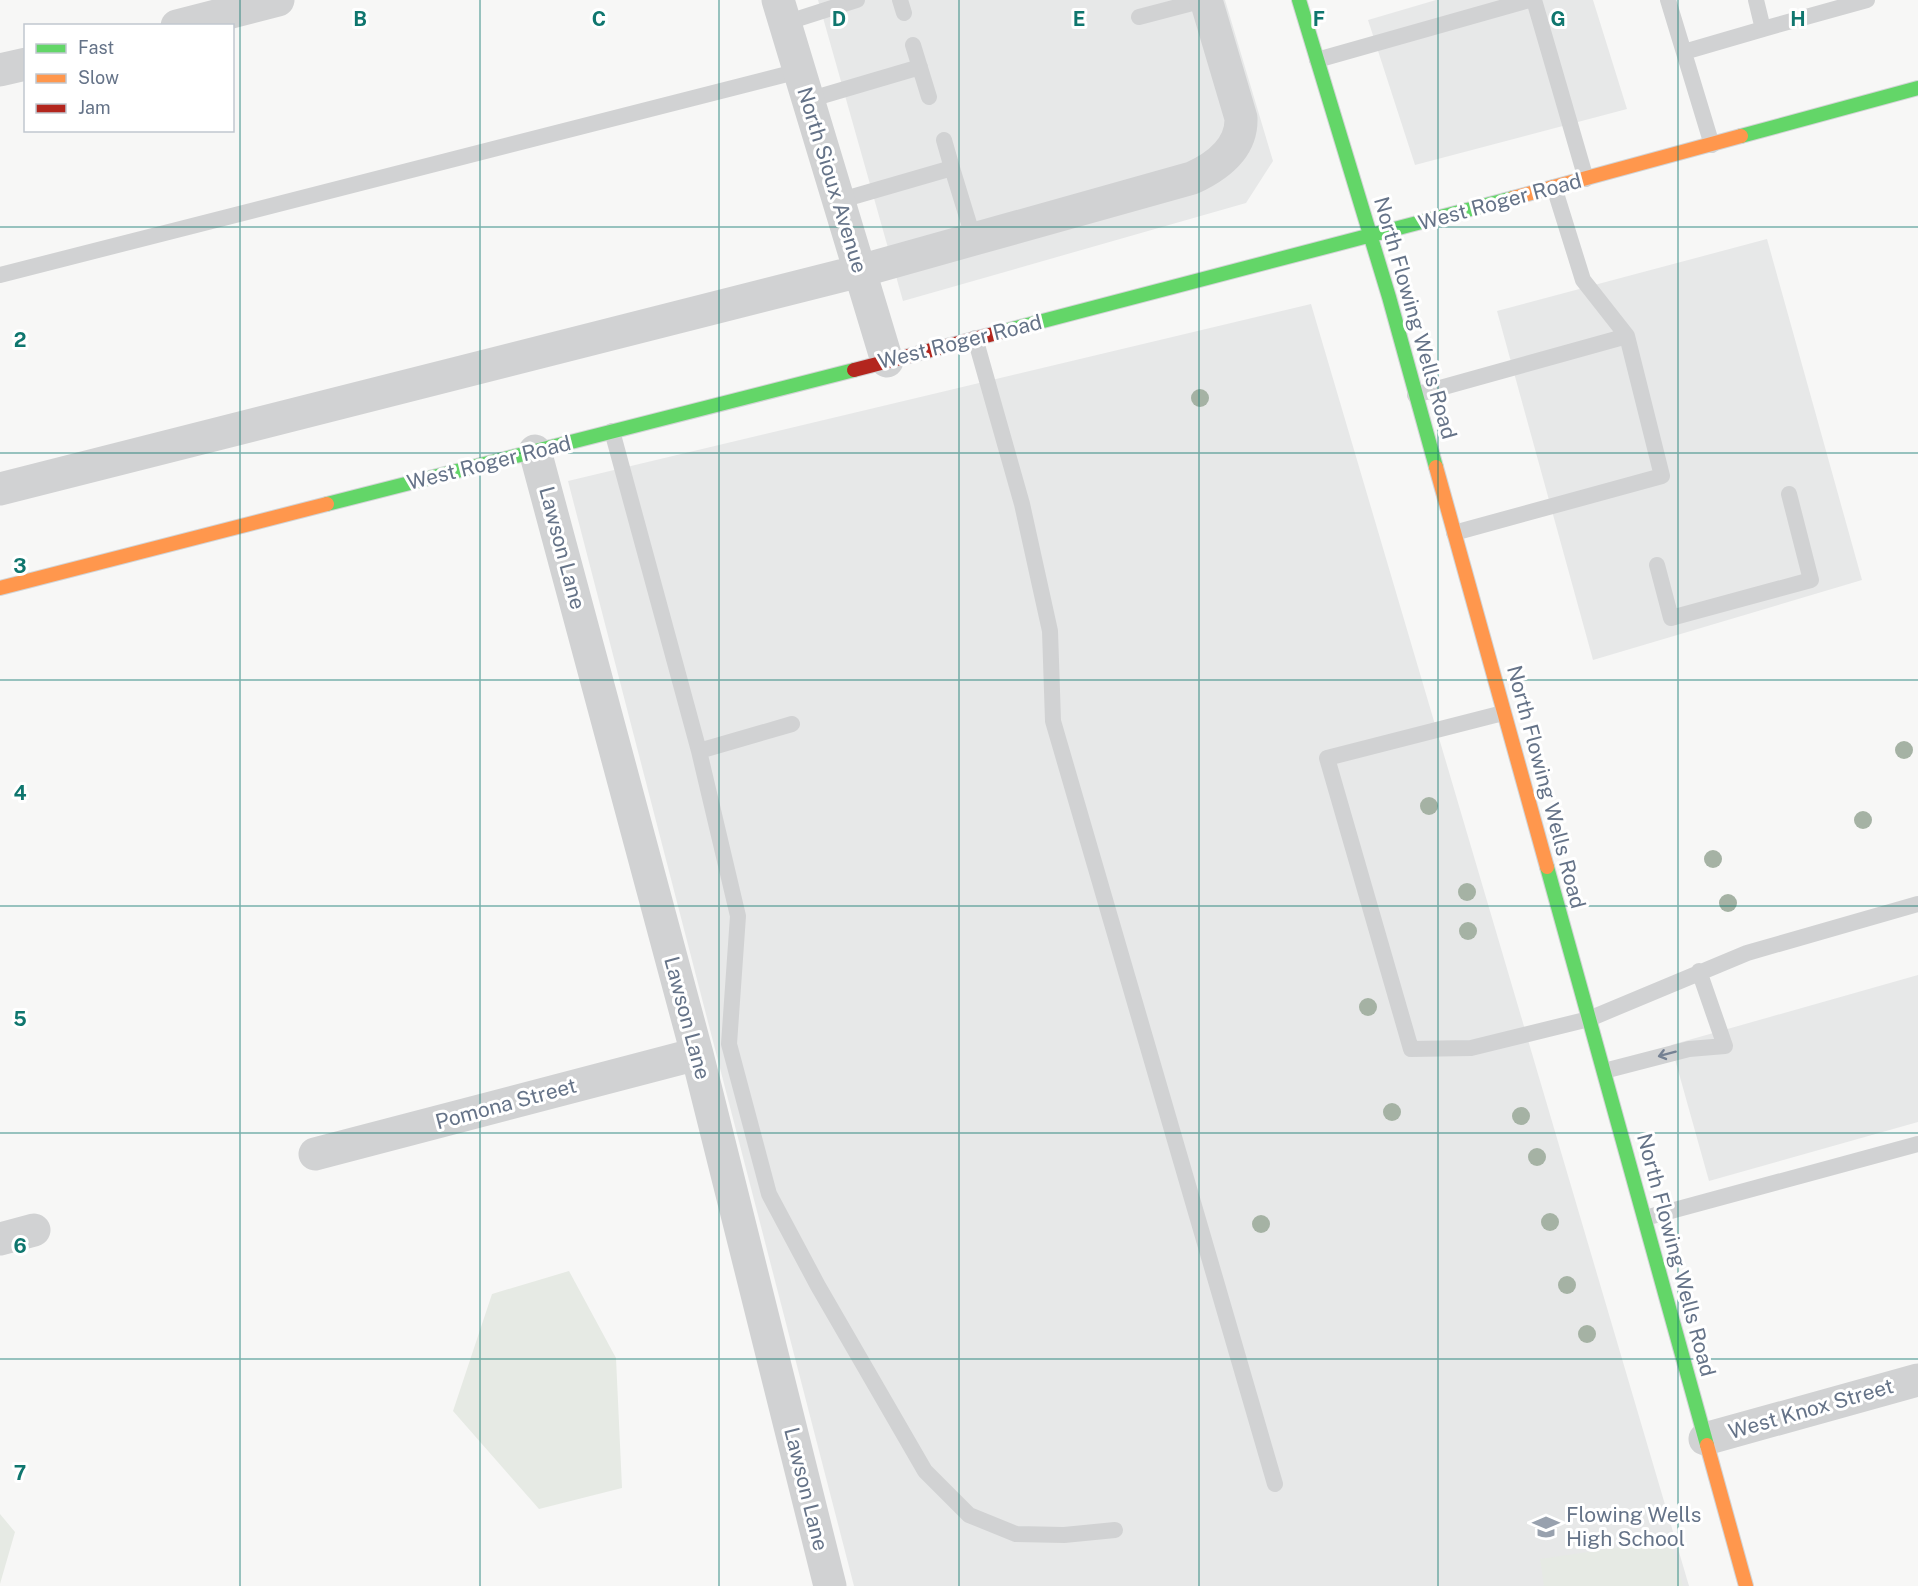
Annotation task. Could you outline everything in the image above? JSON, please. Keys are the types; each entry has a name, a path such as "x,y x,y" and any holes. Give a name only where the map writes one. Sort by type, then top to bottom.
{"street":[{"path":"185,24 278,0"},
{"path":"0,489 860,271 1192,178 1221,162 1234,146 1242,130 1241,118 1205,0"},
{"name":"North Flowing Wells Road","path":"1299,0 1370,236 1454,533 1746,1586"},
{"name":"North Sioux Avenue","path":"781,11 887,361"},
{"path":"0,70 24,64"},
{"name":"West Roger Road","path":"0,588 1370,236 1918,88"},
{"name":"Lawson Lane","path":"535,451 696,1054 830,1586"},
{"name":"Pomona Street","path":"315,1154 696,1054"},
{"path":"0,1239 34,1230"},
{"name":"West Knox Street","path":"1705,1439 1918,1380"}],"lane":[{"path":"781,11 857,0"},
{"path":"1139,18 1205,0"},
{"path":"1317,60 1531,0 1586,179"},
{"path":"1668,0 1712,145"},
{"path":"1756,0 1763,29"},
{"path":"1684,52 1867,0"},
{"path":"913,45 929,97"},
{"path":"0,275 803,85 920,67"},
{"path":"944,140 974,240"},
{"path":"838,201 952,168"},
{"path":"1454,533 1662,476 1627,336 1583,280 1554,187"},
{"path":"1415,395 1627,336"},
{"path":"975,338 1022,504 1050,631 1053,721 1275,1484"},
{"path":"612,431 699,751 738,916 729,1044 769,1194 807,1266 925,1471 969,1515 1016,1534 1064,1535 1115,1530"},
{"path":"1657,565 1671,618 1811,580 1789,494"},
{"path":"1503,712 1327,758 1411,1049 1471,1048 1589,1019 1699,971 1747,953 1918,904"},
{"path":"699,751 792,724"},
{"path":"1604,1071 1689,1049 1725,1046 1699,971"},
{"path":"1645,1218 1918,1144"}],"shaded area":[{"path":"818,0 1225,0 1273,161 1246,203 903,301"},
{"path":"1436,0 1593,0 1627,109 1415,165 1368,20"},
{"path":"1767,239 1862,580 1593,660 1497,311"},
{"path":"1311,304 1689,1586 854,1586 568,481"},
{"path":"1918,975 1918,1122 1709,1181 1671,1045"},
{"path":"569,1271 616,1358 622,1488 539,1509 453,1411 492,1294"},
{"path":"0,1514 15,1532 0,1584"},
{"path":"1670,1540 1683,1586 1544,1586 1540,1559"}],"traffic: fast":[{"path":"1299,0 1389,297 1436,467"},
{"path":"1741,136 1918,88"},
{"path":"1001,332 1513,198"},
{"path":"327,504 854,370"},
{"path":"1547,867 1707,1445"}],"traffic: slow":[{"path":"1513,198 1741,136"},
{"path":"1436,467 1547,867"},
{"path":"0,588 327,504"},
{"path":"1707,1445 1746,1586"}],"traffic: jam":[{"path":"854,370 1001,332"}],"place":[{"name":"Flowing Wells High School","path":"1546,1527"}]}
